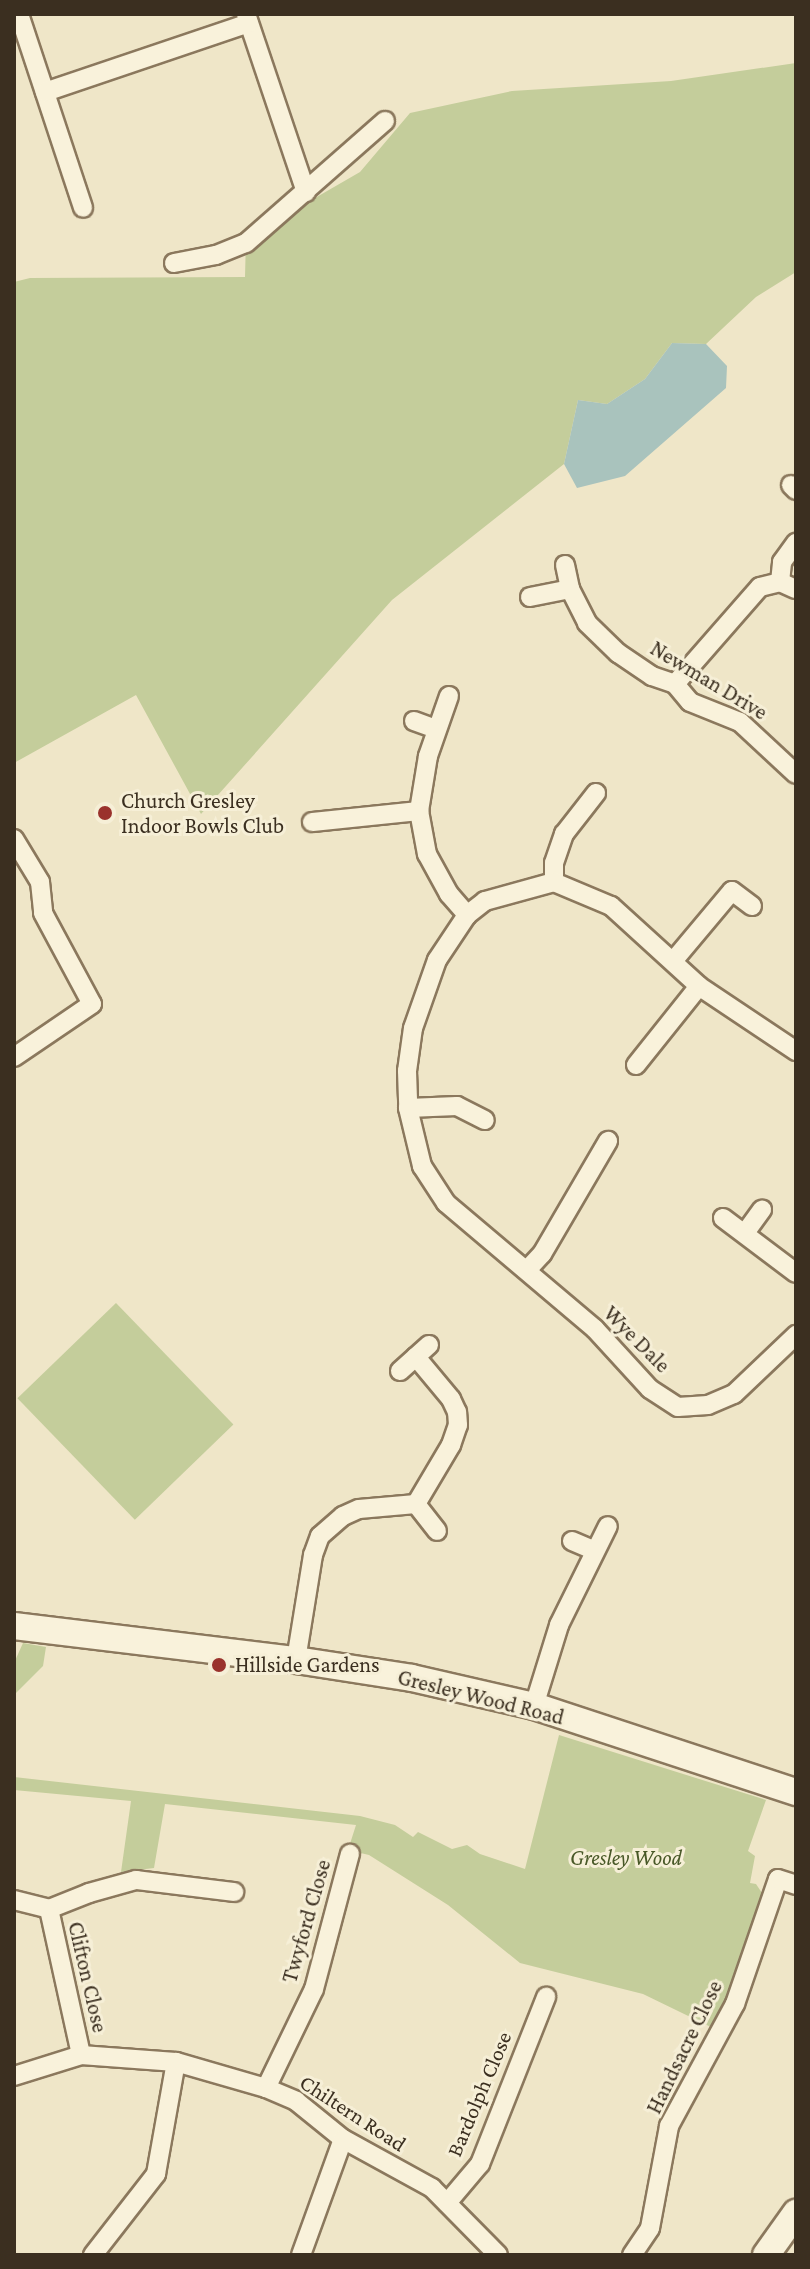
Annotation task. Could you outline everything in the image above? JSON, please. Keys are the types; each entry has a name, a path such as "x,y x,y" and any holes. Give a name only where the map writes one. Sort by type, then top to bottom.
{"street":[{"path":"19,14 83,208"},
{"path":"45,92 248,18 306,192"},
{"path":"174,263 216,255 246,243 385,121"},
{"path":"675,684 760,587 788,586 782,562 796,543"},
{"name":"Newman Drive","path":"565,565 570,589 587,623 618,653 652,676 675,684 690,702 749,728 796,774"},
{"path":"530,597 570,589"},
{"path":"449,696 421,783 419,811 427,854 449,894 467,915 485,901 554,882 611,906 674,960 699,986 796,1051"},
{"path":"414,721 436,729"},
{"path":"554,882 554,863 564,834 596,793"},
{"path":"312,822 419,811"},
{"path":"14,839 40,882 43,913 92,1004 14,1057"},
{"path":"674,960 732,891 752,906"},
{"name":"Wye Dale","path":"467,915 437,960 413,1028 407,1071 408,1108 422,1166 446,1203 595,1329 650,1389 678,1407 708,1405 734,1394 796,1335"},
{"path":"636,1065 699,986"},
{"path":"408,1108 457,1106 485,1120"},
{"path":"527,1270 542,1254 608,1141"},
{"path":"745,1233 762,1210"},
{"path":"723,1218 796,1273"},
{"path":"400,1371 422,1351 451,1399 458,1425 451,1445 416,1504"},
{"path":"416,1504 437,1531"},
{"path":"296,1660 313,1555 320,1536 343,1516 359,1509 416,1504"},
{"path":"534,1706 559,1625 593,1550 608,1526"},
{"path":"572,1541 593,1550"},
{"name":"Gresley Wood Road","path":"14,1626 296,1660 412,1678 534,1706 796,1792"},
{"name":"Twyford Close","path":"266,2088 314,1989 350,1854"},
{"name":"Handsacre Close","path":"632,2255 650,2228 669,2126 735,2004 778,1879 796,1885"},
{"name":"Clifton Close","path":"14,1900 49,1909 136,1880 234,1892"},
{"name":"Clifton Close","path":"49,1909 81,2055"},
{"name":"Bardolph Close","path":"447,2203 480,2164 546,1997"},
{"name":"Chiltern Road","path":"14,2076 81,2055 176,2062 266,2088 296,2101 343,2139 432,2188 496,2254"},
{"path":"93,2255 156,2174 176,2062"},
{"path":"301,2255 343,2139"},
{"path":"766,2255 796,2213"}],"green space":[{"path":"796,63 796,272 756,297 706,344 672,343 645,379 607,404 578,400 564,464 392,600 201,814 136,695 14,763 14,282 30,278 245,277 246,238 360,172 410,113 512,91 671,81"},
{"path":"116,1303 233,1425 135,1520 17,1398"},
{"path":"23,1643 46,1647 43,1666 14,1695 14,1663"},
{"name":"Gresley Wood","path":"559,1735 766,1800 748,1851 755,1856 750,1883 756,1884 764,1896 732,1995 715,2029 643,1994 520,1963 448,1905 369,1855 348,1850 356,1825 165,1804 154,1868 121,1872 131,1801 14,1790 14,1777 360,1816 395,1825 413,1837 418,1832 452,1849 467,1845 480,1854 525,1869"}],"water":[{"path":"672,343 706,344 727,366 726,388 625,476 577,488 564,464 578,400 607,404 645,379"}],"place":[{"name":"Church Gresley Indoor Bowls Club","path":"105,813"},
{"name":"Hillside Gardens","path":"219,1665"}]}
